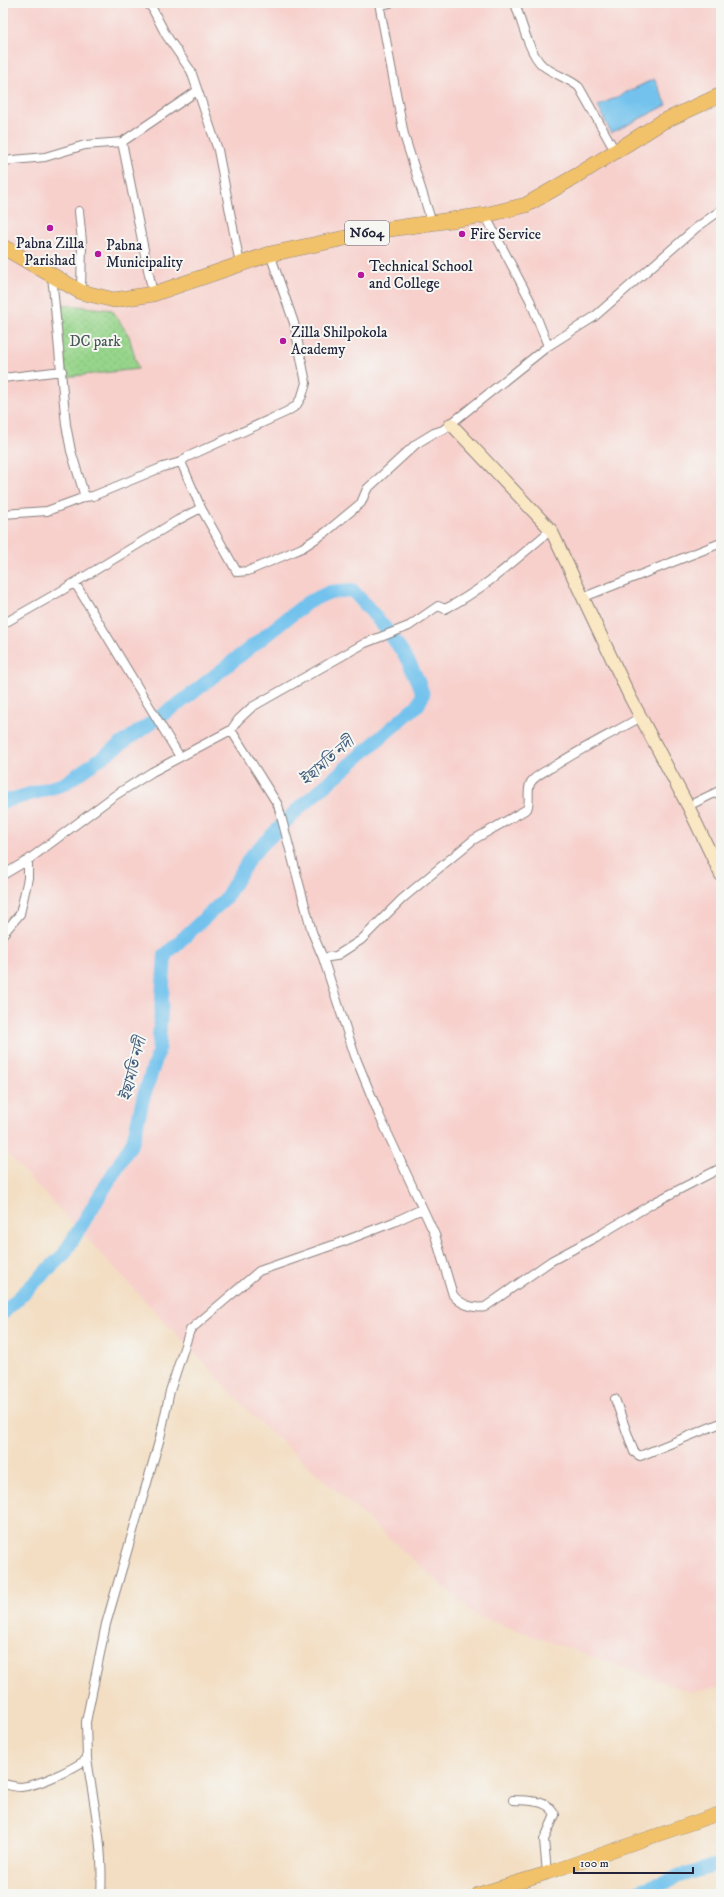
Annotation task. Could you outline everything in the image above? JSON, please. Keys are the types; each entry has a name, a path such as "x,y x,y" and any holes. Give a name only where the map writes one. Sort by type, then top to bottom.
{"highway":[{"name":"N604","path":"3,246 81,292 114,300 153,294 270,254 383,230 485,215 526,205 662,122 721,95"}],"main road":[{"path":"478,1894 547,1873 721,1813"}],"street":[{"path":"147,3 152,8 166,35 190,71 218,150 240,264"},
{"path":"390,3 379,4 404,135 432,223"},
{"path":"515,3 533,53 542,64 579,87 615,151"},
{"path":"3,161 45,157 85,144 122,142 197,91"},
{"path":"122,142 153,294"},
{"path":"181,462 201,508 237,572 248,571 302,548 326,532 360,503 367,489 416,444 434,433 443,430 548,346 594,317 696,228 721,210"},
{"path":"79,211 82,242 81,292"},
{"path":"485,215 530,300 548,346"},
{"path":"3,514 47,511 85,497 93,496 163,467 181,462 187,457 296,406 302,396 306,382 294,323 270,254"},
{"path":"52,275 66,425 71,451 85,497"},
{"path":"3,378 62,371"},
{"path":"451,424 551,530 630,697 688,806 721,875"},
{"path":"3,624 75,583 178,520 201,508"},
{"path":"3,875 28,860 114,796 152,772 231,730 238,720 252,707 365,643 395,633 409,626 438,606 445,609 463,600 493,578 551,530"},
{"path":"584,597 721,543"},
{"path":"75,583 126,670 164,727 180,757"},
{"path":"323,958 336,956 361,940 402,899 473,840 527,809 529,804 528,795 530,783 538,776 579,750 641,717"},
{"path":"231,730 278,805 312,932 323,958 355,1056 380,1118 434,1235 454,1295 458,1302 479,1308 485,1307 551,1261 596,1237 669,1194 721,1168"},
{"path":"688,806 721,790"},
{"path":"3,934 20,914 28,878 28,860"},
{"path":"101,1894 103,1870 87,1759 86,1722 106,1624 160,1438 170,1391 190,1330 214,1307 259,1270 349,1239 394,1222 422,1209"},
{"path":"615,1400 634,1452 640,1456 721,1423"},
{"path":"3,1784 20,1787 32,1785 63,1774 87,1759"},
{"path":"513,1800 547,1804 553,1809 555,1815 544,1840 547,1873"}],"shaded area":[{"path":"3,3 721,3 721,1687 691,1692 475,1615 257,1420 3,1149"}],"green space":[{"name":"DC park","path":"60,304 112,310 129,336 138,369 65,377"}],"water":[{"path":"654,79 667,105 611,133 598,106"}],"waterway":[{"name":"ইছামতি নদী","path":"3,802 64,784 185,699 308,602 330,592 352,590 362,601 394,639 411,667 423,695 418,705 297,810 251,856 225,899 165,955 158,1053 144,1095 133,1141 64,1254 3,1313"},
{"name":"ইছামতি নদী","path":"629,1894 686,1874 721,1864"}],"place":[{"name":"Pabna Zilla Parishad","path":"50,228"},
{"name":"Fire Service","path":"462,234"},
{"name":"Pabna Municipality","path":"98,254"},
{"name":"Technical School and College","path":"361,275"},
{"name":"Zilla Shilpokola Academy","path":"283,341"}]}
